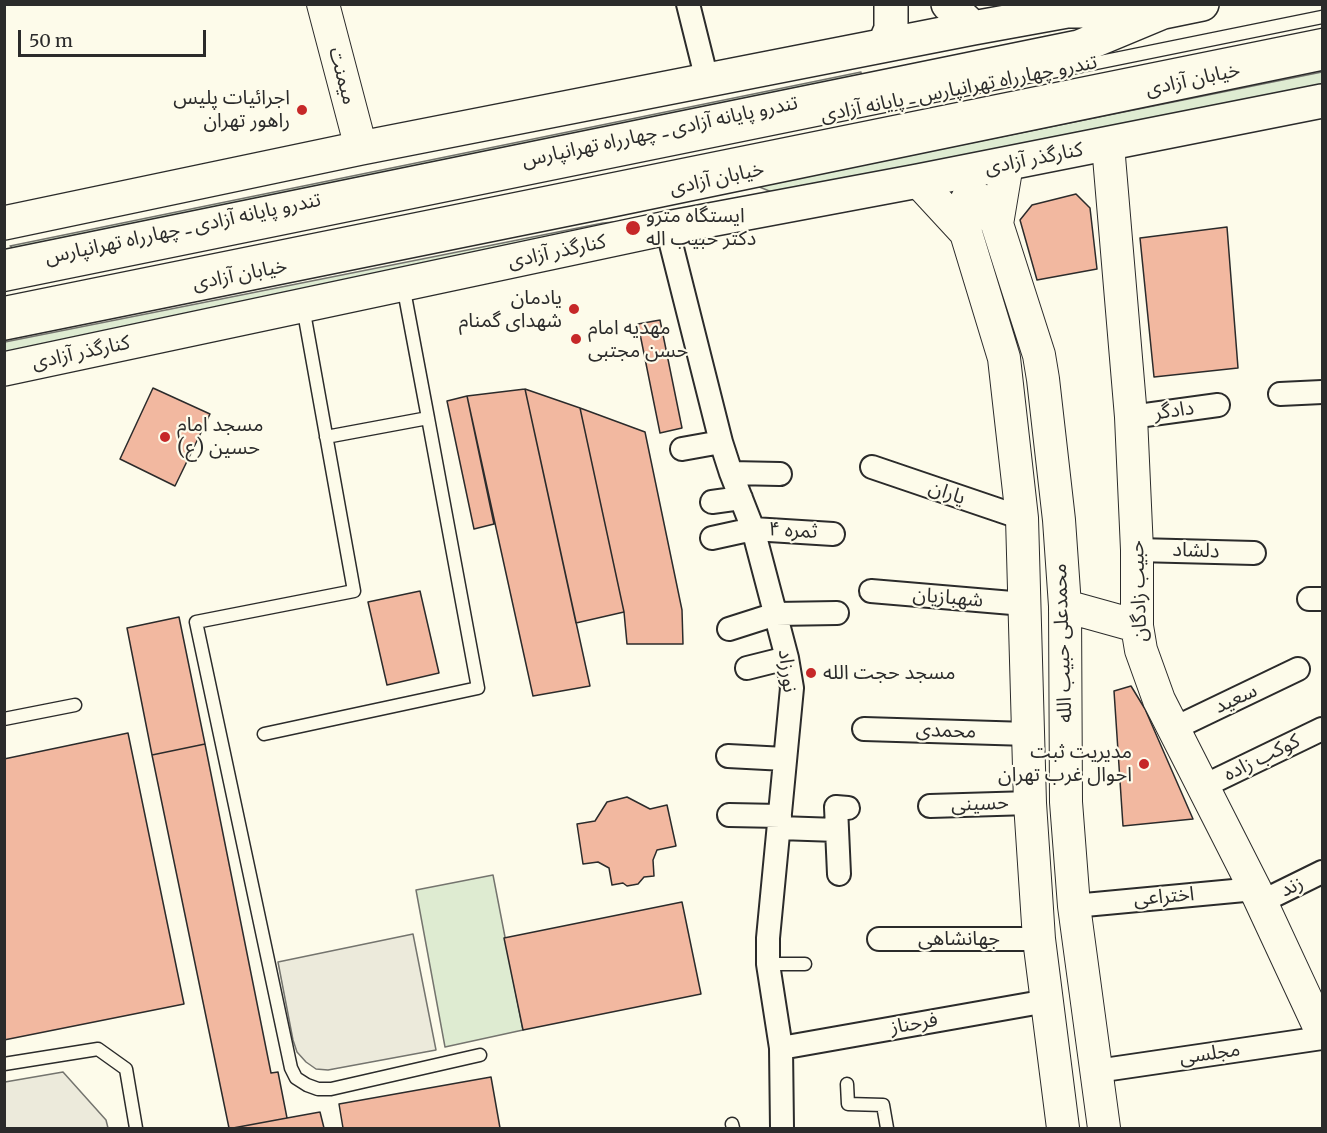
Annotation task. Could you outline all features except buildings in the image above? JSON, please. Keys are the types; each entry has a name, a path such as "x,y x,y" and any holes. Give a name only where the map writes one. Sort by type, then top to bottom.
{"main road":[{"name":"میمنت","path":"323,4 361,148"},
{"path":"884,45 891,29 891,4"},
{"path":"948,4 973,28"},
{"path":"4,223 361,148 973,28 1067,11 1163,8 1202,4"},
{"path":"4,267 1079,47 1163,8"},
{"name":"خیابان آزادی","path":"4,323 1323,53"},
{"name":"کنارگذر آزادی","path":"4,369 667,228 1108,145 1323,101"},
{"name":"حبیب زادگان","path":"1108,145 1131,417 1137,550 1137,626 1141,650 1147,671 1173,729 1258,895 1316,1000 1323,1036"},
{"name":"محمدعلی حبیب الله","path":"1007,164 997,224 1039,355 1059,520 1065,606 1066,802 1074,906 1104,1128"},
{"name":"محمدعلی حبیب الله","path":"918,181 966,233 1004,358 1022,519 1030,802 1039,939 1063,1128"},
{"path":"966,233 963,212 967,200 976,197 986,204 997,224"},
{"path":"602,202 795,203"},
{"path":"1022,519 1059,520"},
{"path":"1065,606 1137,626"}],"street":[{"path":"688,4 707,80"},
{"name":"نورزاد","path":"667,228 721,442 730,473 753,529 787,658 792,688 768,938 768,964 781,1048 782,1128"},
{"path":"1280,394 1323,392"},
{"name":"دادگر","path":"1131,417 1218,405"},
{"path":"682,449 721,442"},
{"name":"یاران","path":"873,467 1022,519"},
{"path":"730,473 780,474"},
{"path":"712,502 741,498"},
{"name":"ثمره ۴","path":"712,538 753,529 833,534"},
{"name":"دلشاد","path":"1137,550 1254,553"},
{"name":"شهبازیان","path":"871,591 1024,604"},
{"path":"729,629 776,614 837,613"},
{"path":"747,668 787,658"},
{"name":"سعید","path":"1173,729 1298,669"},
{"name":"محمدی","path":"864,729 1028,734"},
{"name":"کوکب زاده","path":"1202,787 1323,729"},
{"path":"728,756 785,759"},
{"name":"حسینی","path":"930,806 1030,802"},
{"path":"840,874 836,807 848,808"},
{"path":"729,814 837,830"},
{"name":"زند","path":"1258,895 1323,872"},
{"name":"اختراعی","path":"1074,906 1258,895"},
{"name":"جهانشاهی","path":"879,939 1039,939"},
{"name":"فرحناز","path":"781,1048 1047,1001"},
{"name":"مجلسی","path":"1097,1071 1323,1036"}],"lane":[{"name":"تندرو پایانه آزادی ـ چهارراه تهرانپارس","path":"4,285 1323,17"},
{"name":"تندرو چهارراه تهرانپارس ـ پایانه آزادی","path":"4,303 1323,35"},
{"path":"264,734 478,688 403,284"},
{"path":"303,306 354,591 196,622 291,1068 296,1078 307,1085 318,1089 331,1089 480,1055"},
{"path":"326,436 428,418"},
{"path":"4,719 75,705"},
{"path":"768,964 805,964"},
{"path":"4,1064 98,1049 126,1069 136,1128"},
{"path":"847,1084 848,1104 883,1104 887,1128"}],"green space":[{"path":"861,72 862,81 25,256 10,246"},
{"path":"1322,72 1322,84 779,195 757,186"},
{"path":"681,216 5,356 5,342 603,223"},
{"path":"493,875 523,1030 445,1047 416,890"}],"shaded area":[{"path":"413,934 436,1050 328,1070 316,1069 306,1062 297,1052 293,1040 278,962"},
{"path":"63,1072 106,1120 108,1128 5,1128 5,1082"}],"place":[{"name":"اجرائیات پلیس راهور تهران","path":"302,110"},
{"name":"ایستگاه مترو دکتر حبیب اله","path":"633,228"},
{"name":"یادمان شهدای گمنام","path":"574,309"},
{"name":"مهدیه امام حسن مجتبی","path":"576,339"},
{"name":"مسجد امام حسين (ع)","path":"165,437"},
{"name":"مسجد حجت الله","path":"811,673"},
{"name":"مدیریت ثبت احوال غرب تهران","path":"1144,764"}]}
